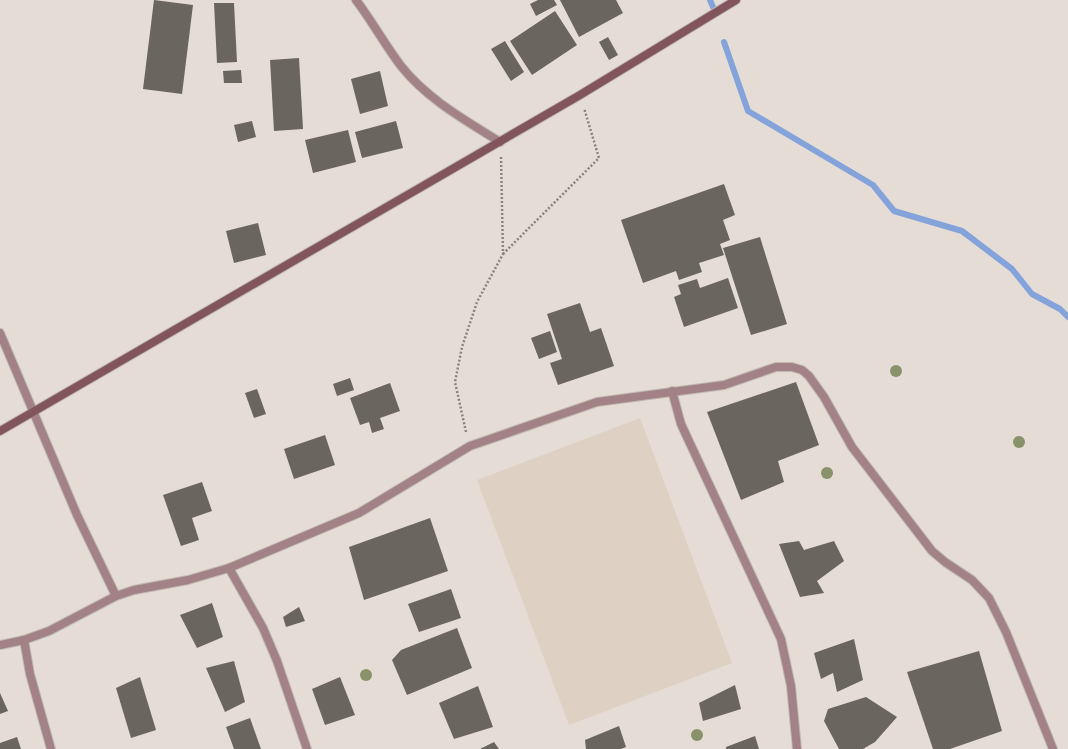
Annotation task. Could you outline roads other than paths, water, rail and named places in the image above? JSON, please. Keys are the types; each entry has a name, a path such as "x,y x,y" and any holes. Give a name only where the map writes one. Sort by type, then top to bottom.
{"main road":[{"path":"0,431 500,142 736,0"}],"street":[{"path":"356,0 401,66 417,82 446,108 500,142"},
{"path":"0,333 76,515 116,596"},
{"path":"0,645 24,640 71,621 116,596 134,590 188,580 229,568 359,513 470,446 597,402 724,385 776,367 792,367 802,370 809,376 824,397 852,447 922,539 945,562 972,580 989,598 1006,632 1053,749"},
{"path":"672,391 681,424 781,639 791,686 797,749"},
{"path":"229,568 263,628 277,661 307,749"},
{"path":"24,640 30,674 51,749"}],"waterway":[{"path":"710,0 713,7"},
{"path":"724,42 748,111 873,185 894,211 962,231 1012,269 1032,294 1060,309 1068,317"}]}
